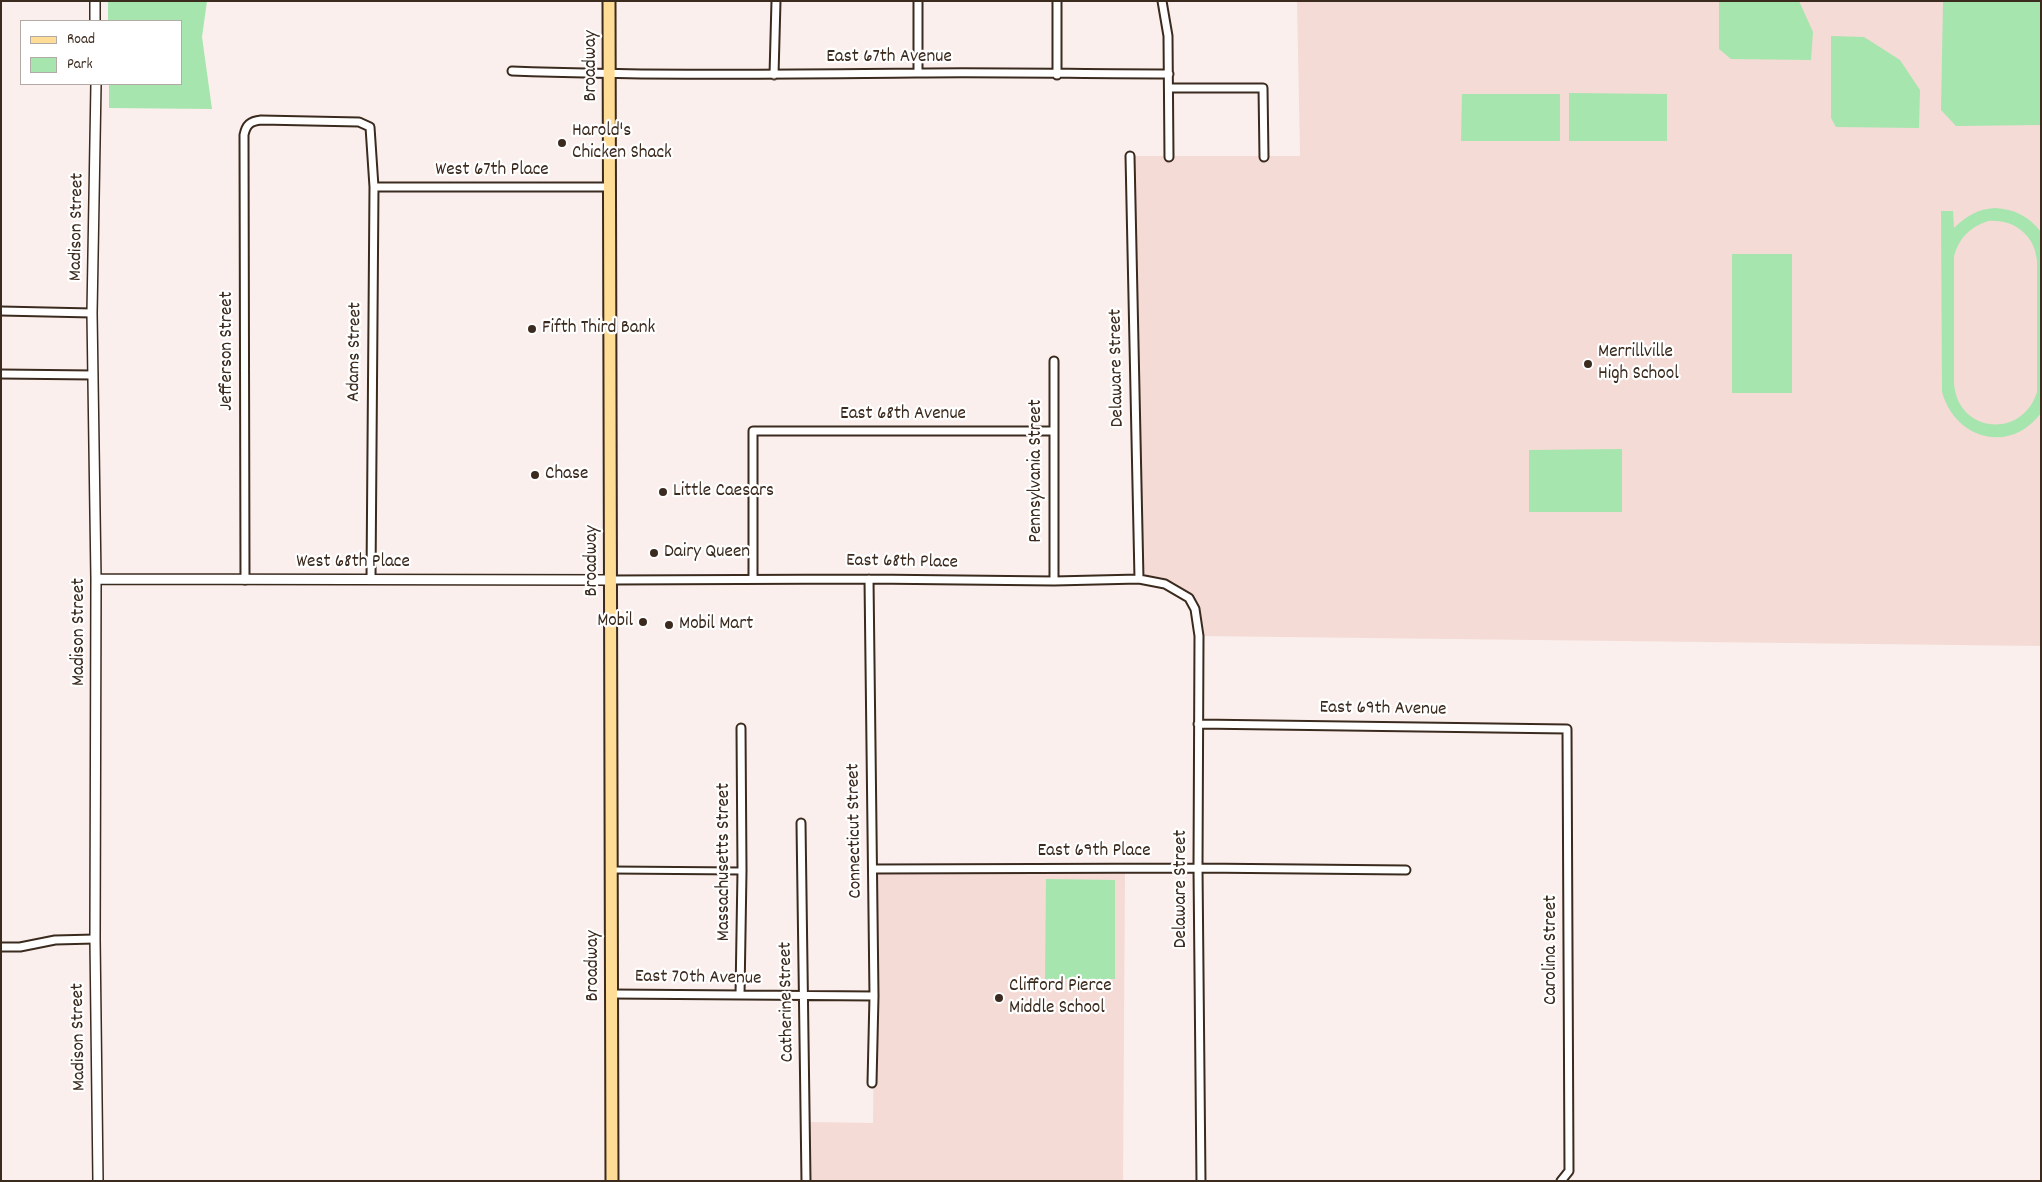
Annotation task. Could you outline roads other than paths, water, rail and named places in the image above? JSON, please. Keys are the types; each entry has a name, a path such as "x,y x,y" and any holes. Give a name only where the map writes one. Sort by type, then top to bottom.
{"main road":[{"name":"Broadway","path":"609,1 612,1181"}],"street":[{"path":"95,1 95,20"},
{"path":"774,75 776,1"},
{"path":"918,1 918,73"},
{"path":"1056,75 1057,1"},
{"path":"1162,1 1168,36 1170,88 1169,157"},
{"name":"East 67th Avenue","path":"512,71 609,74 774,75 918,73 1169,74"},
{"name":"Madison Street","path":"96,85 92,312 96,579 95,939 98,1181"},
{"path":"1170,88 1263,88 1264,156"},
{"name":"Adams Street","path":"248,124 254,120 359,122 370,127 374,187 371,578"},
{"name":"Jefferson Street","path":"245,580 244,135 248,124"},
{"name":"Delaware Street","path":"1130,156 1139,579"},
{"name":"West 67th Place","path":"374,187 610,187"},
{"path":"1,311 92,312"},
{"name":"Pennsylvania Street","path":"1054,361 1054,581"},
{"path":"1,374 93,375"},
{"name":"East 68th Avenue","path":"753,579 753,431 1053,431"},
{"name":"West 68th Place","path":"96,579 245,580 371,578 611,580"},
{"name":"East 68th Place","path":"611,580 869,579 1054,581 1139,579 1166,584 1190,598"},
{"name":"Connecticut Street","path":"869,579 874,996 872,1083"},
{"name":"Delaware Street","path":"1190,598 1195,609 1199,636 1198,868 1201,1181"},
{"name":"East 69th Avenue","path":"1198,724 1567,729"},
{"name":"Massachusetts Street","path":"740,995 742,870 741,728"},
{"name":"Carolina Street","path":"1562,1181 1569,1171 1567,729"},
{"name":"Catherine Street","path":"801,823 806,1181"},
{"name":"East 69th Place","path":"873,868 1406,870"},
{"path":"612,870 742,870"},
{"path":"1,947 20,947 55,940 95,939"},
{"name":"East 70th Avenue","path":"612,994 874,996"}],"place":[{"name":"Harold's Chicken Shack","path":"562,143"},
{"name":"Fifth Third Bank","path":"532,329"},
{"name":"Merrillville High School","path":"1588,364"},
{"name":"Chase","path":"535,475"},
{"name":"Little Caesars","path":"663,492"},
{"name":"Dairy Queen","path":"654,553"},
{"name":"Mobil","path":"643,622"},
{"name":"Mobil Mart","path":"669,625"},
{"name":"Clifford Pierce Middle School","path":"999,998"}]}
